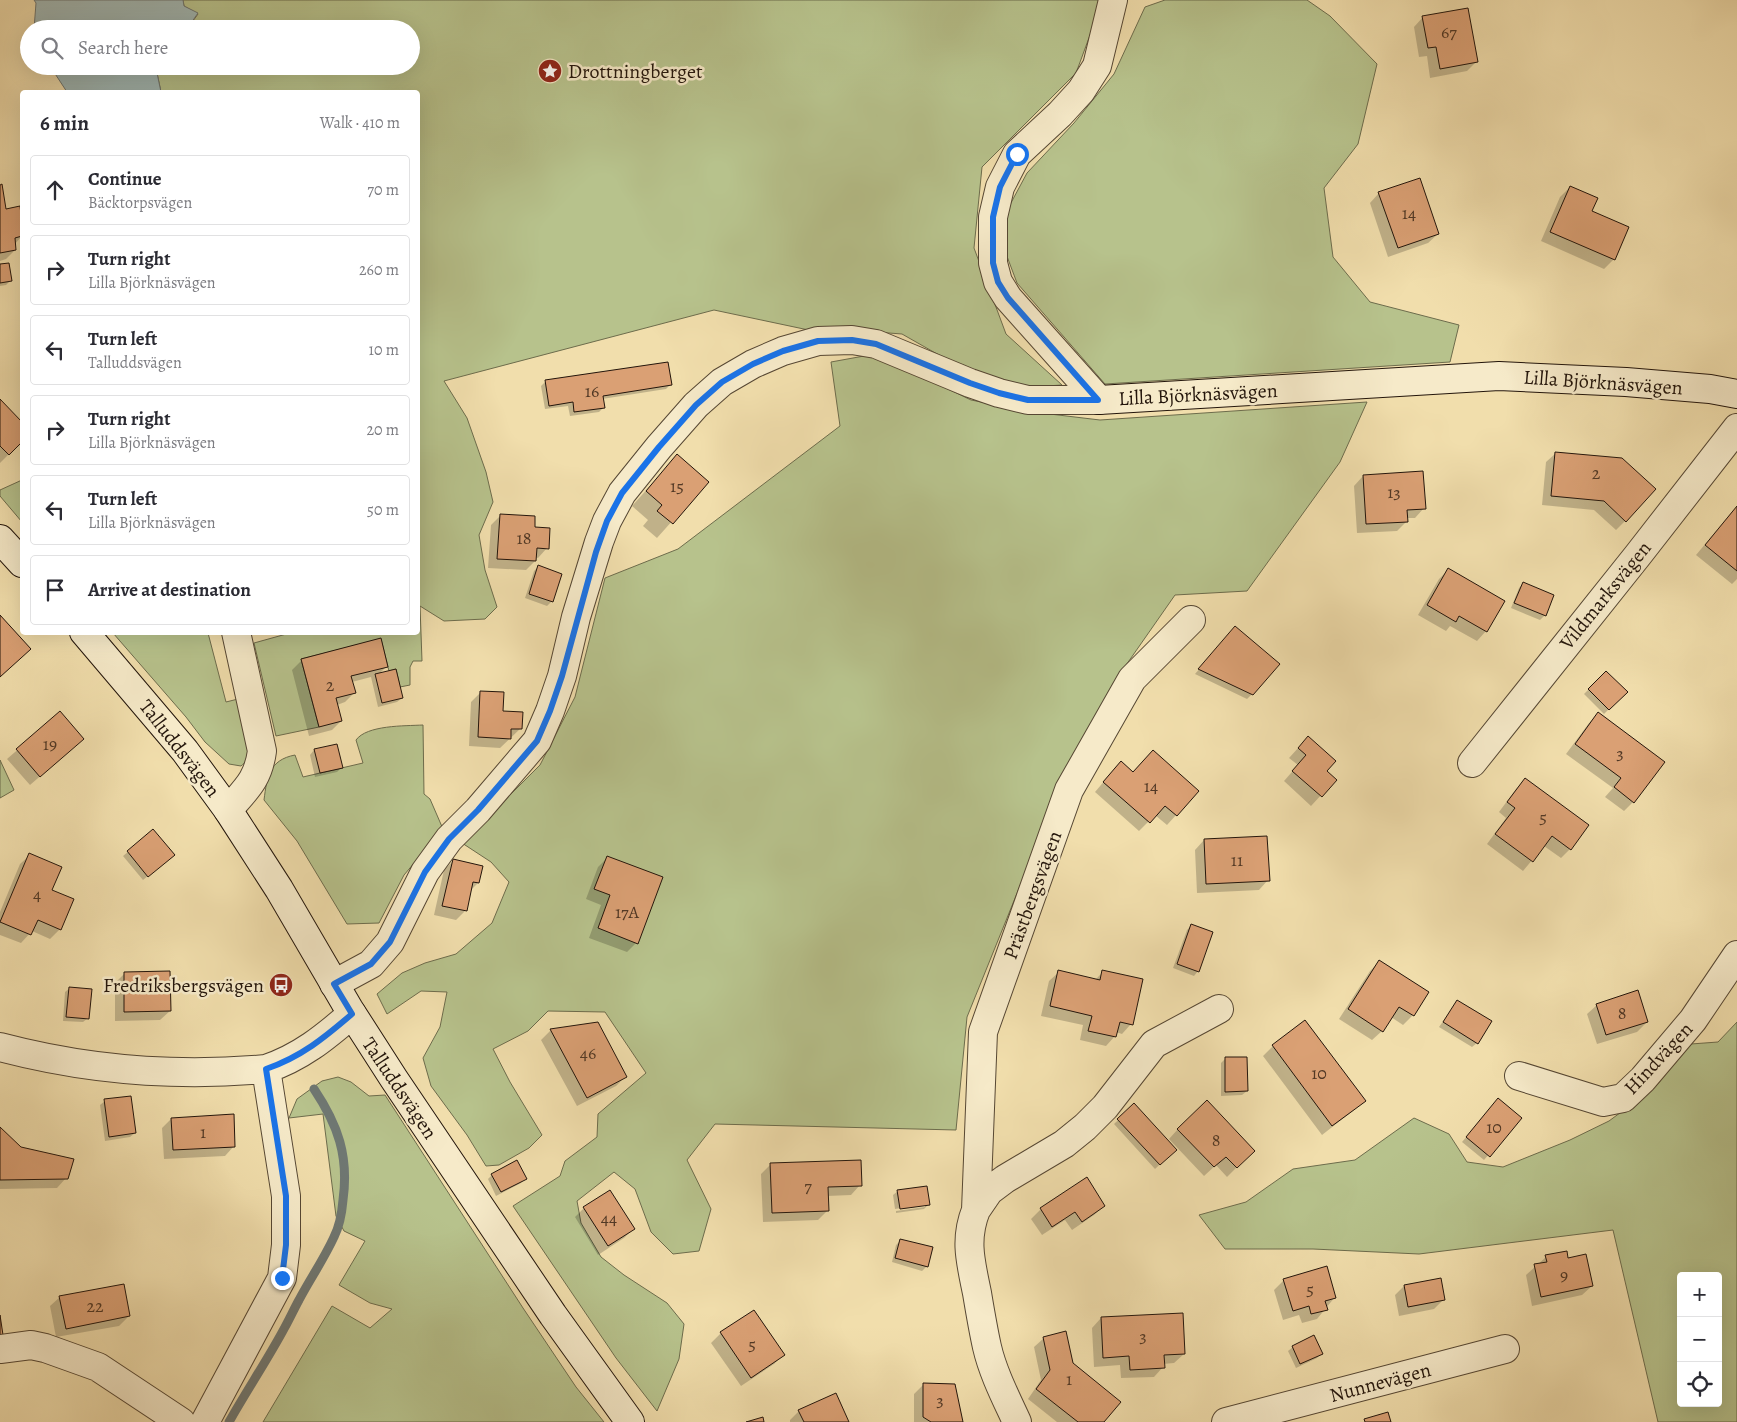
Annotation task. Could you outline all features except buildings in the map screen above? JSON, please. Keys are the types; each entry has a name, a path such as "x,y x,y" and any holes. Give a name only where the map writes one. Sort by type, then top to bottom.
{"street":[{"path":"1098,400 1008,298 998,282 993,263 993,217 1000,187 1017,154 1060,114 1081,91 1097,66 1113,0"},
{"name":"Lilla Björknäsvägen","path":"334,984 371,964 390,942 425,872 449,839 478,810 537,741 562,676 596,552 607,521 622,493 696,405 722,382 753,364 783,351 818,341 852,340 876,344 970,383 1028,400 1098,400 1499,376 1644,384 1710,389 1737,394"},
{"name":"Vildmarksvägen","path":"1472,763 1737,428"},
{"path":"0,539 20,561"},
{"name":"Prästbergsvägen","path":"976,1210 983,1032 1069,790 1132,679 1191,620"},
{"name":"Talluddsvägen","path":"87,635 185,751 228,810 259,857 352,1014 553,1315 630,1422"},
{"path":"228,810 253,781 260,766 262,751 237,635"},
{"name":"Hindvägen","path":"1519,1076 1604,1102 1623,1098 1643,1079 1693,1020 1737,955"},
{"name":"Prästbergsvägen","path":"1017,1422 1002,1390 990,1356 984,1330 969,1240 970,1225 976,1210 989,1192 1006,1179 1064,1144 1085,1127 1105,1107 1154,1044 1219,1010"},
{"path":"0,1047 107,1068 166,1073 229,1072 266,1069 282,1064 304,1053 352,1014"},
{"path":"205,1422 282,1278 286,1245 286,1196 266,1069"},
{"path":"0,1349 31,1346 45,1348 98,1367 181,1422"},
{"name":"Nunnevägen","path":"1226,1422 1505,1349"}],"green space":[{"path":"183,0 1103,0 1076,73 982,167 974,248 1006,334 1062,385 1030,387 974,375 902,334 837,329 818,332 714,310 444,381 467,418 486,472 493,502 479,535 485,570 497,607 485,619 444,621 420,606 420,90 161,90 157,75 420,75 420,20 194,20 198,14 184,6"},
{"path":"1165,0 1307,0 1330,16 1377,64 1358,144 1324,188 1333,257 1370,302 1459,325 1450,362 1105,384 1017,283 1002,243 1005,214 1027,173 1074,123 1114,74 1145,7"},
{"path":"875,354 971,400 1033,412 1100,420 1367,402 1340,462 1247,591 1175,595 1117,678 1060,787 967,1017 956,1130 715,1124 687,1160 711,1209 699,1251 673,1254 651,1232 635,1189 614,1172 577,1201 581,1223 601,1257 624,1275 667,1303 684,1324 679,1359 657,1411 616,1358 513,1206 560,1176 565,1161 597,1137 598,1114 646,1073 605,1012 548,1011 528,1031 493,1049 510,1082 542,1135 529,1148 499,1165 486,1166 467,1135 431,1086 423,1058 440,1027 447,992 421,991 387,1014 377,994 402,973 425,963 456,954 492,923 509,882 491,862 462,843 540,765 575,697 605,578 678,549 840,426 831,362"},
{"path":"20,481 20,520 0,496 0,490"},
{"path":"420,606 422,661 413,661 410,667 410,685 400,687 396,669 389,671 381,639 301,659 319,727 276,736 254,643 283,635 420,635"},
{"path":"115,635 209,635 226,702 238,699 247,739 248,755 246,762 241,766 229,764 205,742 186,717"},
{"path":"423,725 424,794 430,799 443,829 404,875 379,923 347,924 297,841 264,800 268,777 275,765 286,757 295,755 303,777 363,763 356,740 361,735 368,731 386,727"},
{"path":"0,760 14,790 0,798"},
{"path":"1737,1022 1737,1422 1658,1422 1613,1230 1419,1254 1313,1249 1225,1249 1199,1215 1246,1202 1293,1169 1355,1160 1414,1118 1449,1134 1467,1162 1503,1167 1570,1140 1609,1121 1655,1087 1691,1044 1718,1042"},
{"path":"338,1077 351,1082 369,1096 385,1095 523,1308 576,1387 604,1422 263,1422 332,1306 370,1328 392,1309 370,1303 339,1285 365,1241 344,1231 336,1216 323,1114 289,1118 297,1099 322,1081"}],"water":[{"path":"34,0 183,0 184,6 198,13 193,20 35,20 36,3"},
{"path":"56,75 157,75 161,90 66,90"}],"waterway":[{"path":"229,1422 330,1245 339,1223 344,1184 343,1155 330,1115 314,1089"}],"place":[{"name":"Drottningberget","path":"550,71"},
{"name":"Fredriksbergsvägen","path":"281,985"}],"route":[{"path":"282,1278 286,1245 286,1196 266,1069 282,1064 304,1053 352,1014 334,984 371,964 390,942 425,872 449,839 478,810 537,741 562,676 576,617 607,521 622,493 696,405 722,382 753,364 783,351 818,341 852,340 876,344 999,393 1028,400 1098,400 1008,298 998,282 993,263 993,217 1000,187 1008,168 1017,154"}]}
